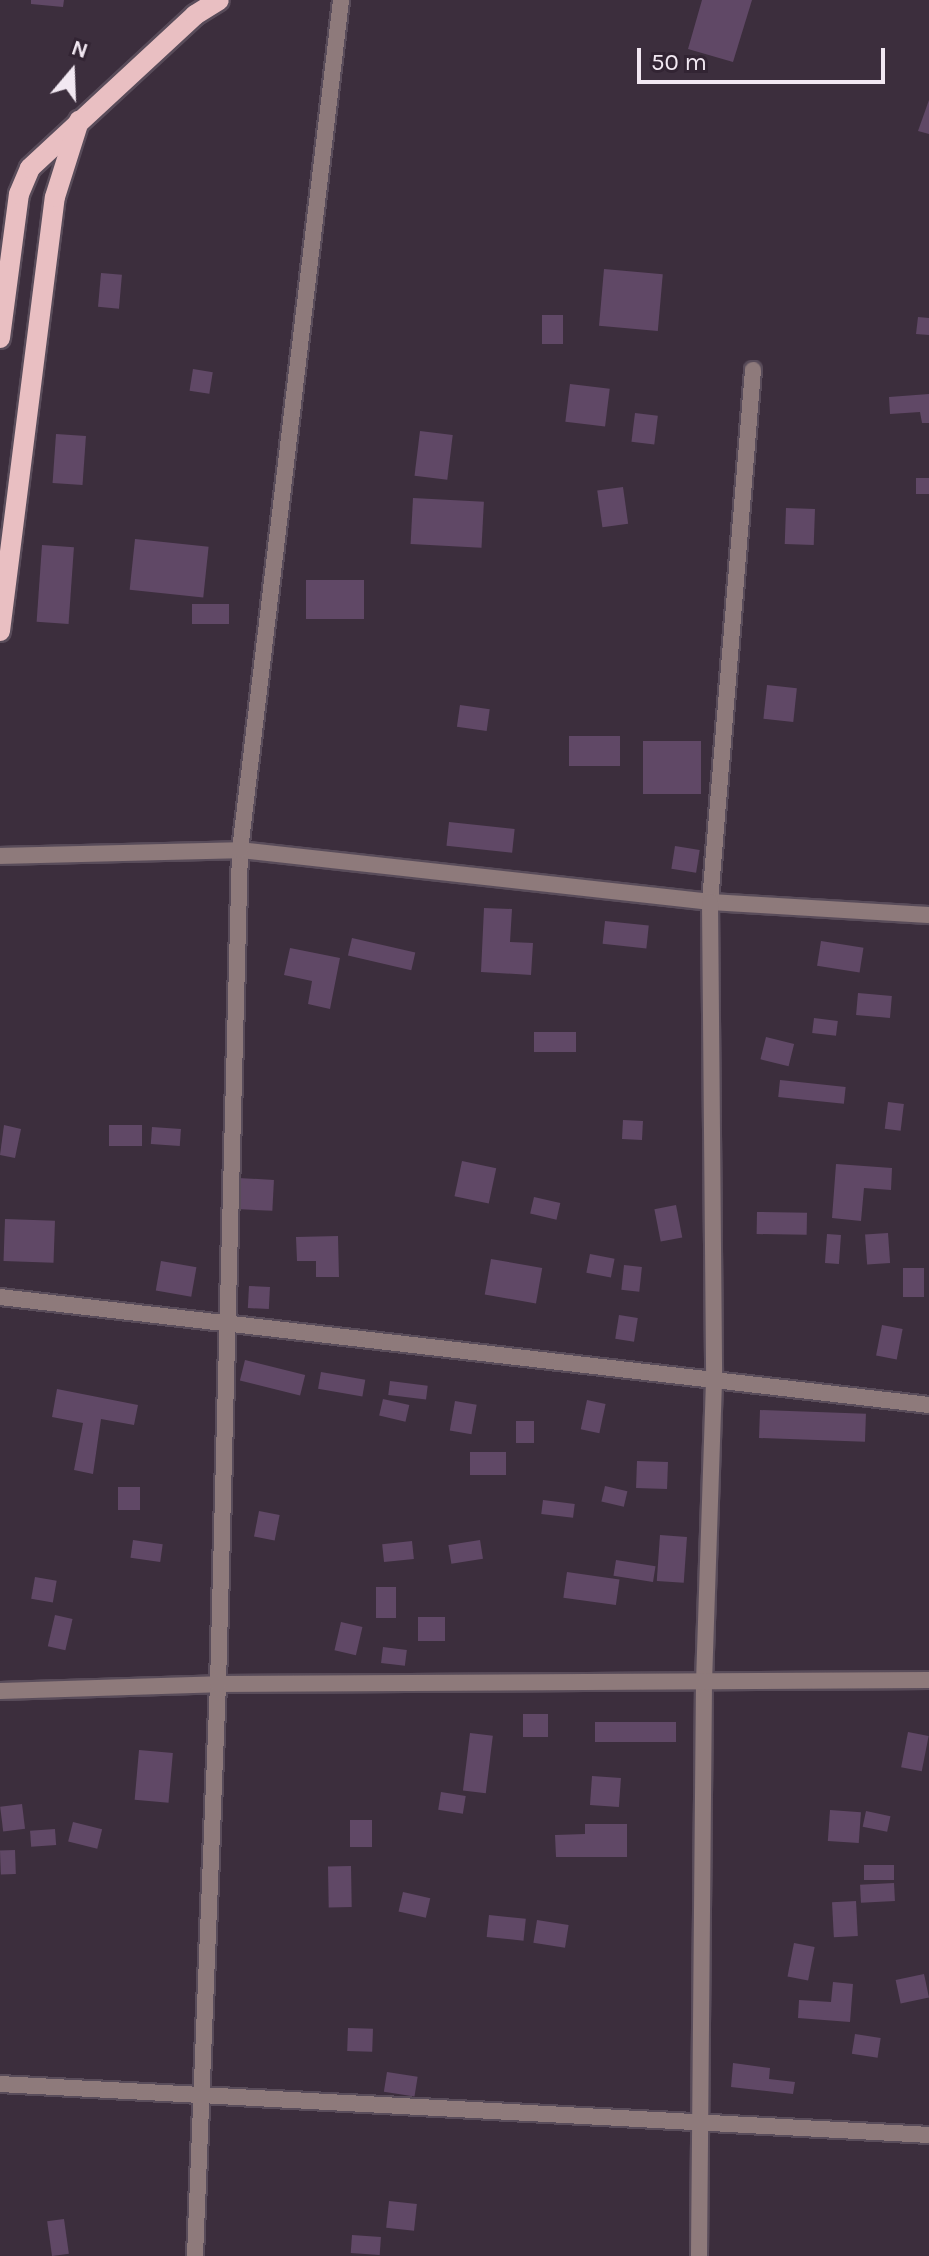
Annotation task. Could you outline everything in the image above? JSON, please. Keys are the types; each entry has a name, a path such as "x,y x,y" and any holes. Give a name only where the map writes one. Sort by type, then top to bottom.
{"main road":[{"path":"0,338 19,194 30,168 195,15 219,0"},
{"path":"0,631 55,197 79,121"}],"street":[{"path":"195,2256 218,1684 240,850 341,0"},
{"path":"699,2256 704,2122 704,1682 714,1381 710,902 753,370"},
{"path":"0,856 240,850 710,902 929,915"},
{"path":"0,1297 228,1326 929,1405"},
{"path":"0,1691 218,1684 929,1680"},
{"path":"0,2084 929,2135"}],"building":[{"path":"31,0 64,0 63,7 31,4"},
{"path":"702,0 752,0 733,62 688,49"},
{"path":"929,100 929,134 918,131"},
{"path":"604,269 663,274 658,331 599,326"},
{"path":"101,273 122,275 119,309 98,307"},
{"path":"542,315 563,315 563,344 542,344"},
{"path":"918,317 929,318 929,335 916,334"},
{"path":"193,369 213,372 209,394 190,391"},
{"path":"570,384 610,389 605,427 565,422"},
{"path":"929,394 929,423 922,423 920,412 890,414 889,397"},
{"path":"635,413 658,416 654,445 631,442"},
{"path":"420,431 453,435 447,480 415,476"},
{"path":"56,434 86,436 83,485 53,483"},
{"path":"916,478 929,478 929,494 916,494"},
{"path":"623,487 628,524 602,527 597,491"},
{"path":"413,498 484,502 481,548 411,544"},
{"path":"786,508 815,509 814,545 785,544"},
{"path":"135,539 209,547 203,597 130,590"},
{"path":"42,545 74,547 69,624 37,622"},
{"path":"306,580 364,580 364,619 306,619"},
{"path":"192,604 229,604 229,624 192,624"},
{"path":"767,685 797,688 793,722 763,719"},
{"path":"460,705 490,709 487,731 457,727"},
{"path":"569,736 620,736 620,766 569,766"},
{"path":"643,741 701,741 701,794 643,794"},
{"path":"449,822 515,829 512,853 446,846"},
{"path":"675,846 700,850 696,873 671,869"},
{"path":"484,908 512,909 510,942 533,943 531,975 481,972"},
{"path":"605,921 649,926 646,948 603,944"},
{"path":"352,938 415,953 411,970 348,956"},
{"path":"821,941 863,948 860,972 817,966"},
{"path":"290,948 340,958 330,1009 308,1004 312,981 284,975"},
{"path":"858,993 892,996 890,1018 856,1015"},
{"path":"814,1018 838,1021 836,1036 812,1033"},
{"path":"534,1032 576,1032 576,1052 534,1052"},
{"path":"766,1037 794,1044 789,1066 760,1059"},
{"path":"780,1080 846,1087 844,1104 778,1097"},
{"path":"888,1102 904,1104 901,1131 885,1129"},
{"path":"623,1120 643,1121 642,1140 622,1139"},
{"path":"4,1125 21,1129 15,1158 0,1155"},
{"path":"109,1125 142,1125 142,1146 109,1146"},
{"path":"152,1127 181,1129 180,1146 151,1144"},
{"path":"462,1161 496,1168 489,1203 455,1196"},
{"path":"836,1164 892,1168 891,1190 864,1188 861,1221 832,1218"},
{"path":"238,1178 274,1180 272,1211 236,1209"},
{"path":"534,1197 560,1203 556,1220 530,1214"},
{"path":"676,1205 682,1237 661,1242 654,1209"},
{"path":"757,1212 807,1213 807,1235 757,1234"},
{"path":"5,1219 55,1221 54,1263 4,1261"},
{"path":"888,1233 890,1263 867,1265 865,1235"},
{"path":"827,1234 841,1235 839,1264 825,1263"},
{"path":"338,1236 339,1277 316,1277 316,1261 297,1261 296,1237"},
{"path":"590,1254 615,1259 611,1277 586,1273"},
{"path":"491,1259 542,1268 536,1303 485,1294"},
{"path":"161,1261 196,1267 191,1297 156,1291"},
{"path":"624,1265 642,1267 639,1292 621,1290"},
{"path":"903,1268 924,1268 924,1297 903,1297"},
{"path":"249,1286 270,1287 269,1309 248,1308"},
{"path":"619,1315 638,1318 634,1342 615,1339"},
{"path":"882,1325 903,1329 897,1359 876,1355"},
{"path":"245,1360 305,1375 300,1395 240,1380"},
{"path":"321,1372 365,1380 362,1397 318,1389"},
{"path":"390,1381 428,1386 426,1400 388,1395"},
{"path":"57,1389 138,1405 134,1425 101,1419 93,1474 74,1470 83,1423 52,1417"},
{"path":"383,1399 409,1405 405,1422 379,1416"},
{"path":"587,1400 606,1404 599,1433 581,1429"},
{"path":"455,1401 477,1405 471,1434 450,1431"},
{"path":"760,1410 866,1414 865,1442 759,1438"},
{"path":"516,1421 534,1421 534,1443 516,1443"},
{"path":"470,1452 506,1452 506,1475 470,1475"},
{"path":"637,1461 668,1462 667,1489 636,1488"},
{"path":"605,1486 627,1491 624,1507 601,1502"},
{"path":"118,1487 140,1487 140,1510 118,1510"},
{"path":"543,1500 575,1504 573,1518 541,1514"},
{"path":"259,1511 280,1515 275,1541 254,1537"},
{"path":"660,1535 687,1537 684,1583 657,1581"},
{"path":"133,1540 163,1544 160,1562 130,1558"},
{"path":"480,1540 483,1559 451,1564 448,1545"},
{"path":"412,1541 414,1559 384,1562 382,1544"},
{"path":"616,1560 656,1566 653,1582 613,1576"},
{"path":"567,1572 619,1579 616,1605 563,1598"},
{"path":"35,1577 57,1581 53,1602 31,1599"},
{"path":"376,1587 396,1587 396,1618 376,1618"},
{"path":"55,1615 73,1619 65,1650 48,1646"},
{"path":"418,1617 445,1617 445,1641 418,1641"},
{"path":"341,1622 362,1627 356,1655 334,1650"},
{"path":"383,1647 407,1650 405,1666 381,1663"},
{"path":"523,1714 548,1714 548,1737 523,1737"},
{"path":"595,1722 676,1722 676,1742 595,1742"},
{"path":"908,1732 929,1736 922,1771 901,1767"},
{"path":"470,1733 493,1736 486,1793 463,1791"},
{"path":"139,1750 173,1753 169,1803 135,1800"},
{"path":"592,1776 621,1778 619,1807 590,1805"},
{"path":"441,1792 466,1796 463,1814 438,1810"},
{"path":"22,1804 25,1829 3,1831 0,1807"},
{"path":"830,1810 861,1812 859,1843 828,1841"},
{"path":"866,1811 890,1816 887,1832 863,1827"},
{"path":"350,1820 372,1820 372,1847 350,1847"},
{"path":"73,1822 102,1829 97,1849 68,1841"},
{"path":"585,1824 627,1824 627,1857 556,1857 555,1835 585,1834"},
{"path":"55,1829 56,1845 31,1847 30,1831"},
{"path":"15,1850 16,1874 1,1875 0,1851"},
{"path":"864,1865 894,1865 894,1880 864,1880"},
{"path":"328,1866 351,1866 352,1907 329,1907"},
{"path":"894,1883 895,1901 861,1903 860,1885"},
{"path":"403,1892 430,1898 426,1918 399,1911"},
{"path":"856,1901 858,1936 834,1937 832,1902"},
{"path":"489,1915 526,1919 523,1941 487,1937"},
{"path":"537,1920 569,1925 565,1948 533,1943"},
{"path":"794,1943 815,1947 808,1980 788,1976"},
{"path":"924,1974 929,1997 901,2004 896,1980"},
{"path":"833,1982 853,1984 850,2022 798,2018 799,2000 831,2002"},
{"path":"348,2028 373,2029 372,2052 347,2051"},
{"path":"855,2034 881,2038 878,2058 852,2054"},
{"path":"733,2063 770,2068 769,2079 795,2082 793,2094 731,2087"},
{"path":"387,2072 418,2077 414,2097 384,2092"},
{"path":"389,2201 417,2204 414,2231 386,2228"},
{"path":"64,2219 69,2254 52,2256 47,2221"},
{"path":"352,2235 381,2237 380,2255 351,2253"}]}
